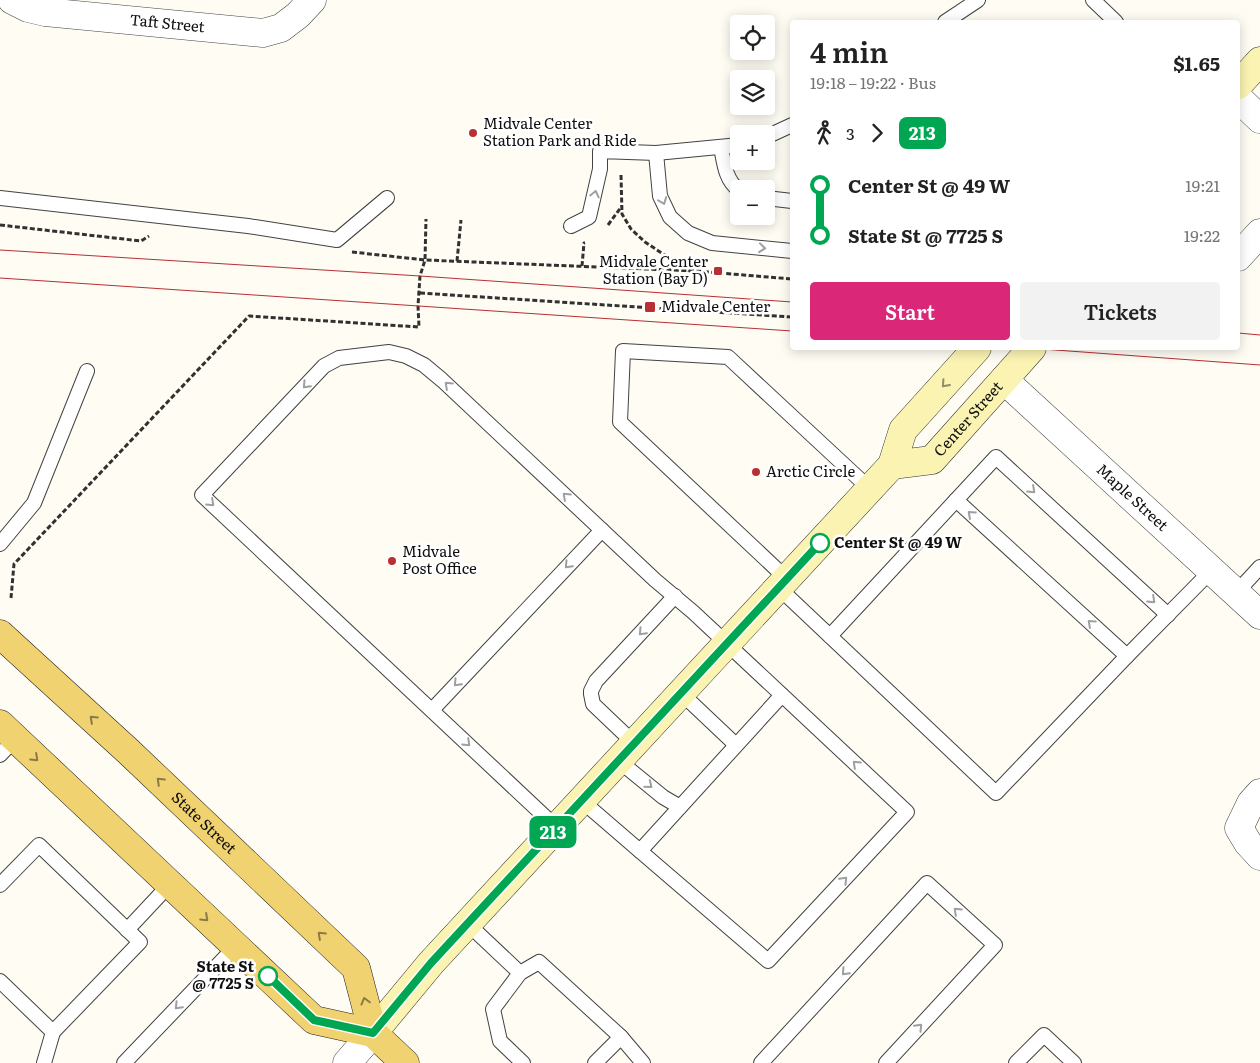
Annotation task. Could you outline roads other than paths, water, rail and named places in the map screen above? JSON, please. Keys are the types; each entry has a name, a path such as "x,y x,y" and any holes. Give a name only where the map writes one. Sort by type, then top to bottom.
{"main road":[{"path":"1240,83 1260,61"},
{"path":"373,1033 431,963 892,465 903,430 975,350"},
{"name":"Center Street","path":"892,465 932,460 1030,350"},
{"name":"State Street","path":"0,634 129,752 356,968 373,1033"},
{"path":"5,739 170,884 314,1020 373,1033 405,1063"}],"street":[{"name":"Taft Street","path":"12,0 28,8 45,12 263,33 281,28 312,0"},
{"path":"1240,100 1260,119"},
{"path":"1240,255 1260,233"},
{"name":"Maple Street","path":"1004,380 1260,615"},
{"path":"1260,793 1251,803 1239,828 1260,856"},
{"path":"346,1063 373,1033"}],"lane":[{"path":"960,16 978,0"},
{"path":"1093,0 1114,20"},
{"path":"775,133 790,126"},
{"path":"571,226 589,217 600,169 600,151 656,153 730,146"},
{"path":"721,147 726,174 730,180"},
{"path":"656,153 660,196 670,217 688,233 712,243 790,251"},
{"path":"0,198 248,226 337,240 387,198"},
{"path":"775,199 790,201"},
{"path":"870,489 728,357 622,351 620,422 783,583 830,636 996,793 1211,571"},
{"path":"557,828 202,495 324,366 339,358 389,352 406,356 424,365 728,644 907,812 768,962 582,801"},
{"path":"0,544 34,503 87,371"},
{"path":"830,636 996,457 1168,615"},
{"path":"956,500 1127,656"},
{"path":"432,710 602,530"},
{"path":"1236,593 1260,567"},
{"path":"675,596 596,681 590,694 593,704 627,752 663,797 680,807"},
{"path":"681,693 736,745"},
{"path":"640,851 782,695"},
{"path":"0,885 39,845 140,942 53,1032 44,1063"},
{"path":"761,1063 927,883 995,946 886,1063"},
{"path":"127,930 170,884"},
{"path":"468,924 520,973"},
{"path":"124,1063 236,946"},
{"path":"522,1063 500,1041 493,1009 520,973 539,962 621,1037 643,1063"},
{"path":"0,981 53,1032"},
{"path":"1016,1063 1044,1035 1074,1063"},
{"path":"595,1063 621,1037"}],"tram line":[{"path":"0,250 420,276 790,302"},
{"path":"0,278 790,331"},
{"path":"1240,333 1260,335"},
{"path":"1055,350 1260,365"}],"place":[{"name":"Midvale Center Station Park and Ride","path":"473,133"},
{"name":"Midvale Center Station (Bay D)","path":"718,271"},
{"name":"Midvale Center","path":"650,307"},
{"name":"Arctic Circle","path":"756,472"},
{"name":"Center St @ 49 W","path":"820,543"},
{"name":"Midvale Post Office","path":"392,561"},
{"name":"State St @ 7725 S","path":"268,976"}]}
